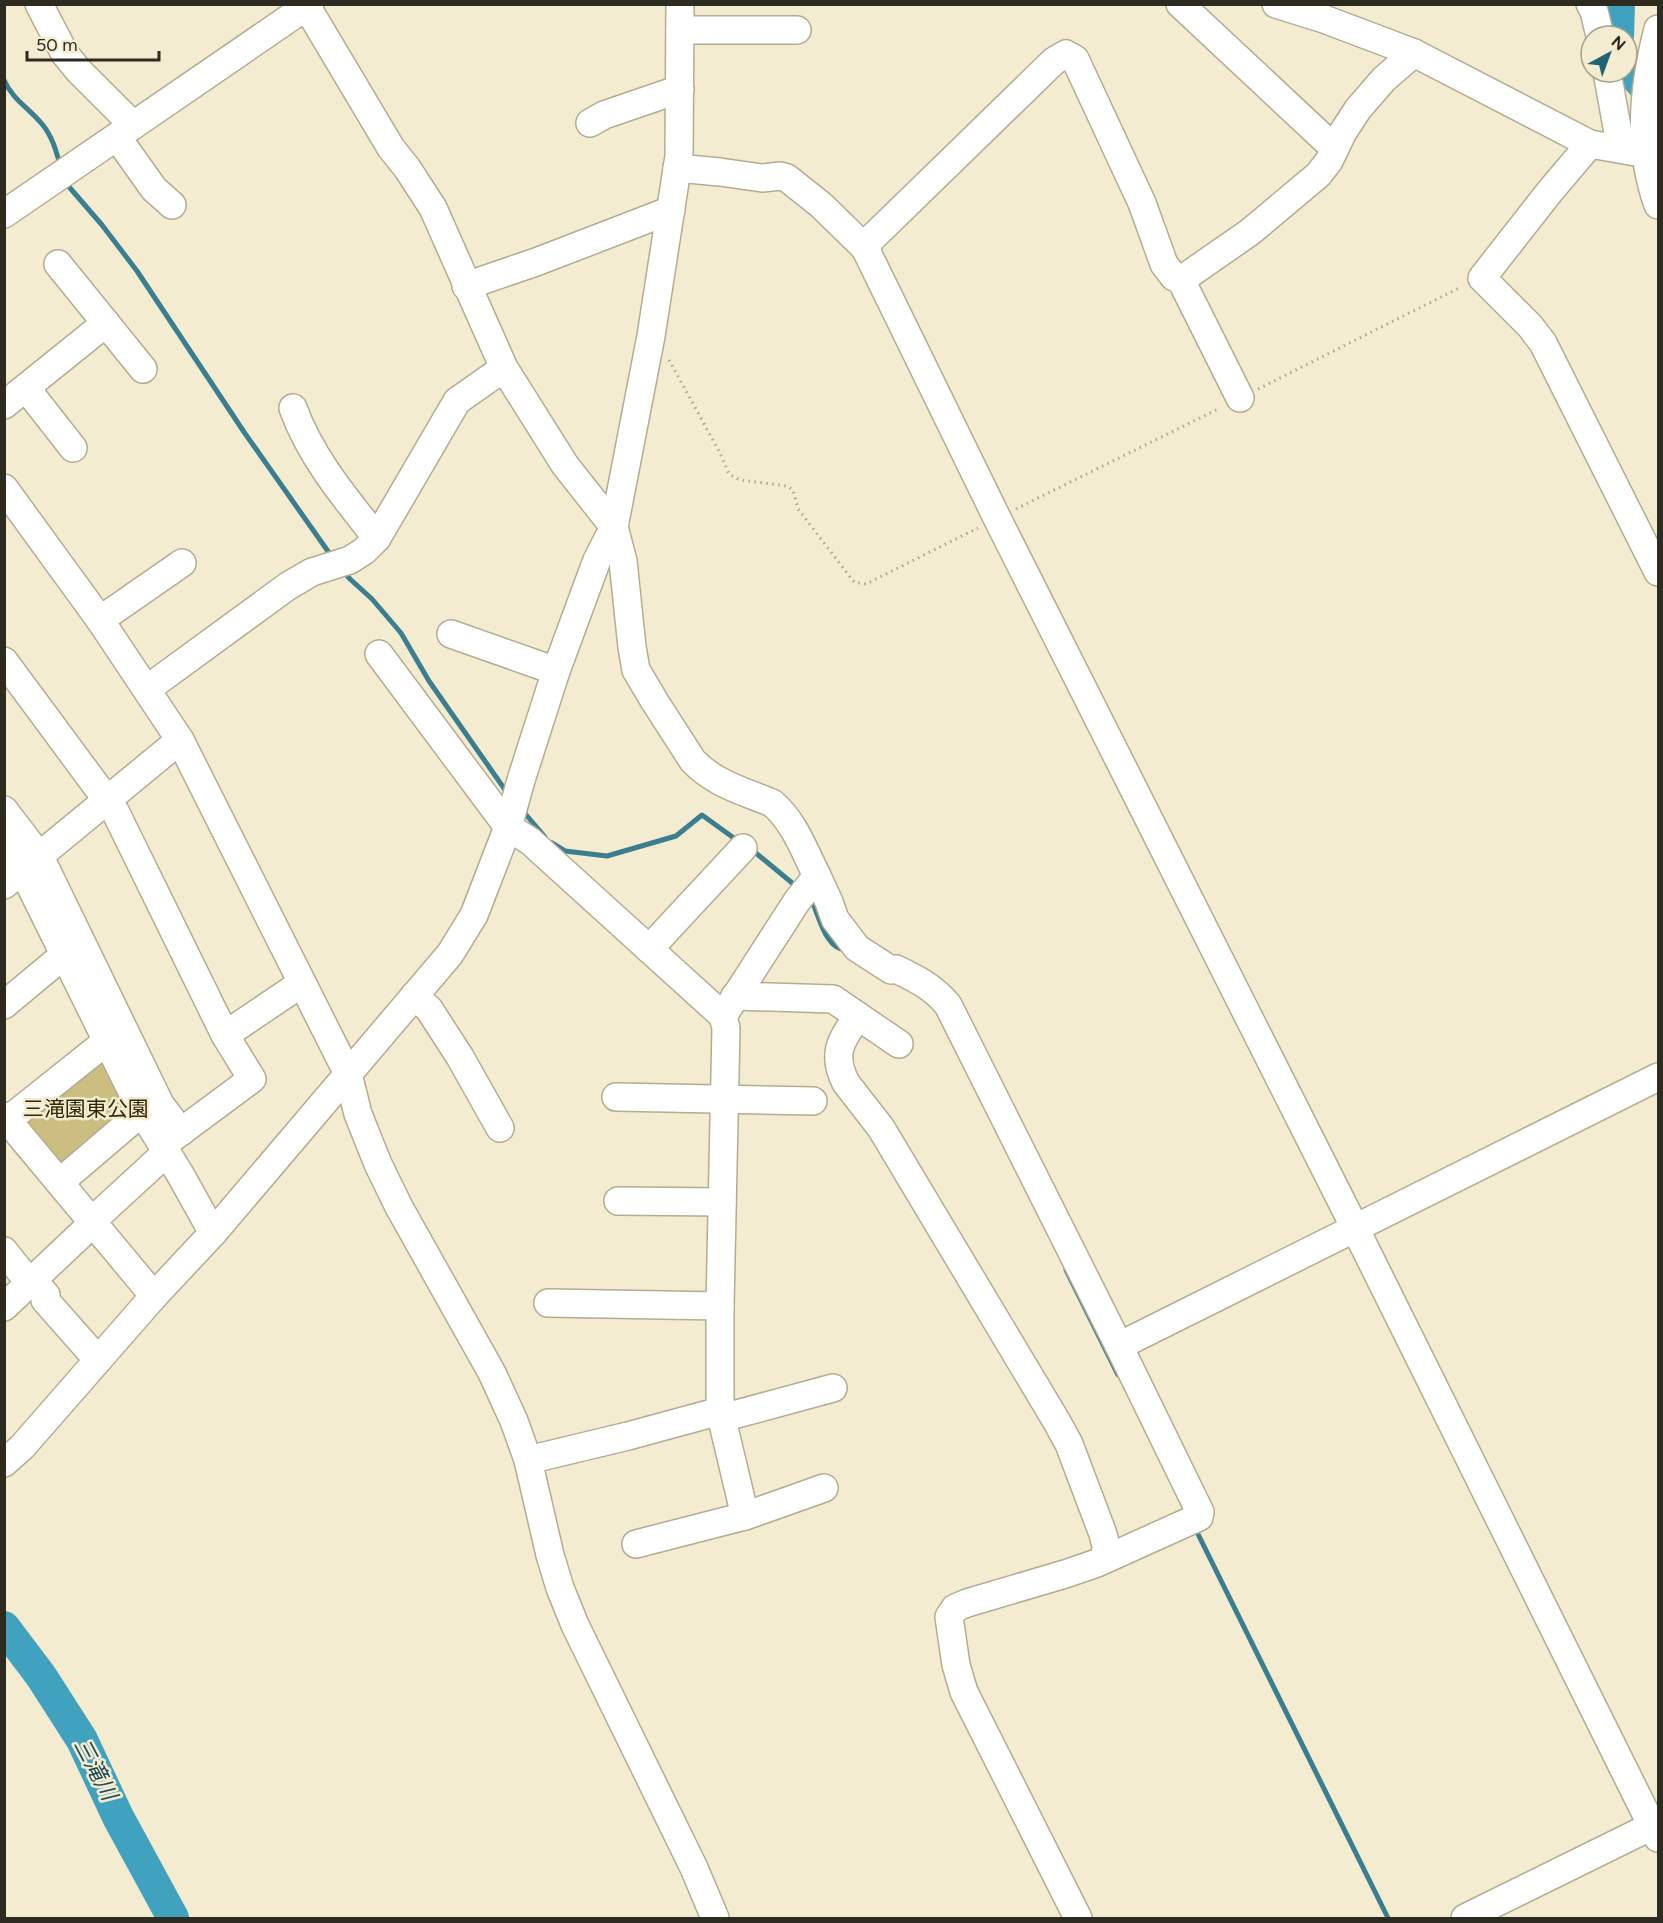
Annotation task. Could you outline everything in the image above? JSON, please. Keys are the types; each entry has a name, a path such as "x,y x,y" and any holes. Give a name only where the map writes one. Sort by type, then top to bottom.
{"street":[{"path":"39,4 65,54 125,131 154,189 172,205"},
{"path":"1180,4 1334,148"},
{"path":"1276,4 1324,19 1413,53 1590,144 1637,145"},
{"path":"1590,4 1597,24"},
{"path":"8,203 61,176 306,6 391,148 433,208 504,368 565,465 614,527 623,561 636,670 693,761 722,783 772,803 778,808 799,840 808,887 829,902 834,919 857,948 891,970 896,969 924,982 948,1005 1200,1512 1190,1522 1105,1559 1065,1574 967,1603 955,1608 949,1617 956,1665 964,1692 1078,1918"},
{"path":"4,1463 22,1447 154,1296 213,1233 450,954 474,915 513,811 556,671 597,560 614,527 651,336 679,156 680,17 797,30"},
{"path":"1637,145 1659,29"},
{"path":"1180,280 1233,246 1310,183 1325,167 1334,148 1367,97 1413,53"},
{"path":"865,248 872,238 1054,60 1066,54 1075,59 1093,95 1142,203 1164,264 1174,277 1180,280 1240,398"},
{"path":"1612,84 1659,205"},
{"path":"590,123 604,115 665,93 680,90"},
{"path":"1590,144 1482,278 1530,326 1543,343 1659,572"},
{"path":"677,168 762,178 780,176 788,178 821,205 865,248 997,518 1656,1829 1465,1918"},
{"path":"466,286 536,262 671,210"},
{"path":"58,264 143,369"},
{"path":"4,405 106,323"},
{"path":"147,689 288,586 312,572 339,564 364,551 377,538 457,402 504,368"},
{"path":"26,388 73,448"},
{"path":"293,408 311,446 346,499 377,538"},
{"path":"4,488 100,620 180,740 348,1074 358,1114 378,1164 399,1207 492,1373 514,1421 528,1460 560,1588 575,1625 694,1868 715,1918"},
{"path":"100,620 182,563"},
{"path":"451,634 556,671"},
{"path":"379,654 513,811 530,840 649,949 729,1006 833,999 898,1044"},
{"path":"4,661 108,800 225,1035 252,1079 170,1143 93,1222 26,1276 4,1307"},
{"path":"22,871 180,740"},
{"path":"4,810 22,871 142,1113 170,1143"},
{"path":"4,847 22,871 160,1104 170,1143 213,1233"},
{"path":"649,949 744,848"},
{"path":"745,1516 721,1414 720,1306 726,1028 729,1006 808,887"},
{"path":"4,1005 64,955"},
{"path":"225,1035 302,983"},
{"path":"414,996 429,1009 500,1128"},
{"path":"858,1016 840,1046 838,1056 842,1075 881,1128 1058,1422 1103,1534 1106,1546 1105,1559"},
{"path":"107,1041 10,1131 60,1182 154,1296"},
{"path":"1119,1346 1659,1077"},
{"path":"616,1096 813,1101"},
{"path":"60,1182 142,1113"},
{"path":"618,1201 722,1202"},
{"path":"26,1276 98,1360"},
{"path":"548,1303 720,1306"},
{"path":"528,1460 833,1388"},
{"path":"636,1544 745,1516 824,1488"}],"path":[{"path":"651,336 660,344 719,451 729,474 740,480 787,486 793,490 798,509 854,582 866,584 997,518"}],"green space":[{"name":"三滝園東公園","path":"102,1052 133,1107 66,1171 22,1126"}],"waterway":[{"path":"1618,24 1619,4"},
{"path":"4,80 12,93 45,129 53,143 60,165"},
{"path":"1639,81 1658,102"},
{"path":"64,181 137,271 244,432 332,557"},
{"path":"343,571 372,599 401,633 429,681 508,794"},
{"path":"522,810 545,837"},
{"path":"552,843 565,851 607,856 676,836 702,815 738,841"},
{"path":"751,849 797,887"},
{"path":"811,899 828,938 833,944 846,950"},
{"path":"1066,1270 1118,1375"},
{"path":"1195,1528 1388,1918"},
{"name":"三滝川","path":"4,1627 41,1676 82,1740 118,1817 173,1918"}]}
